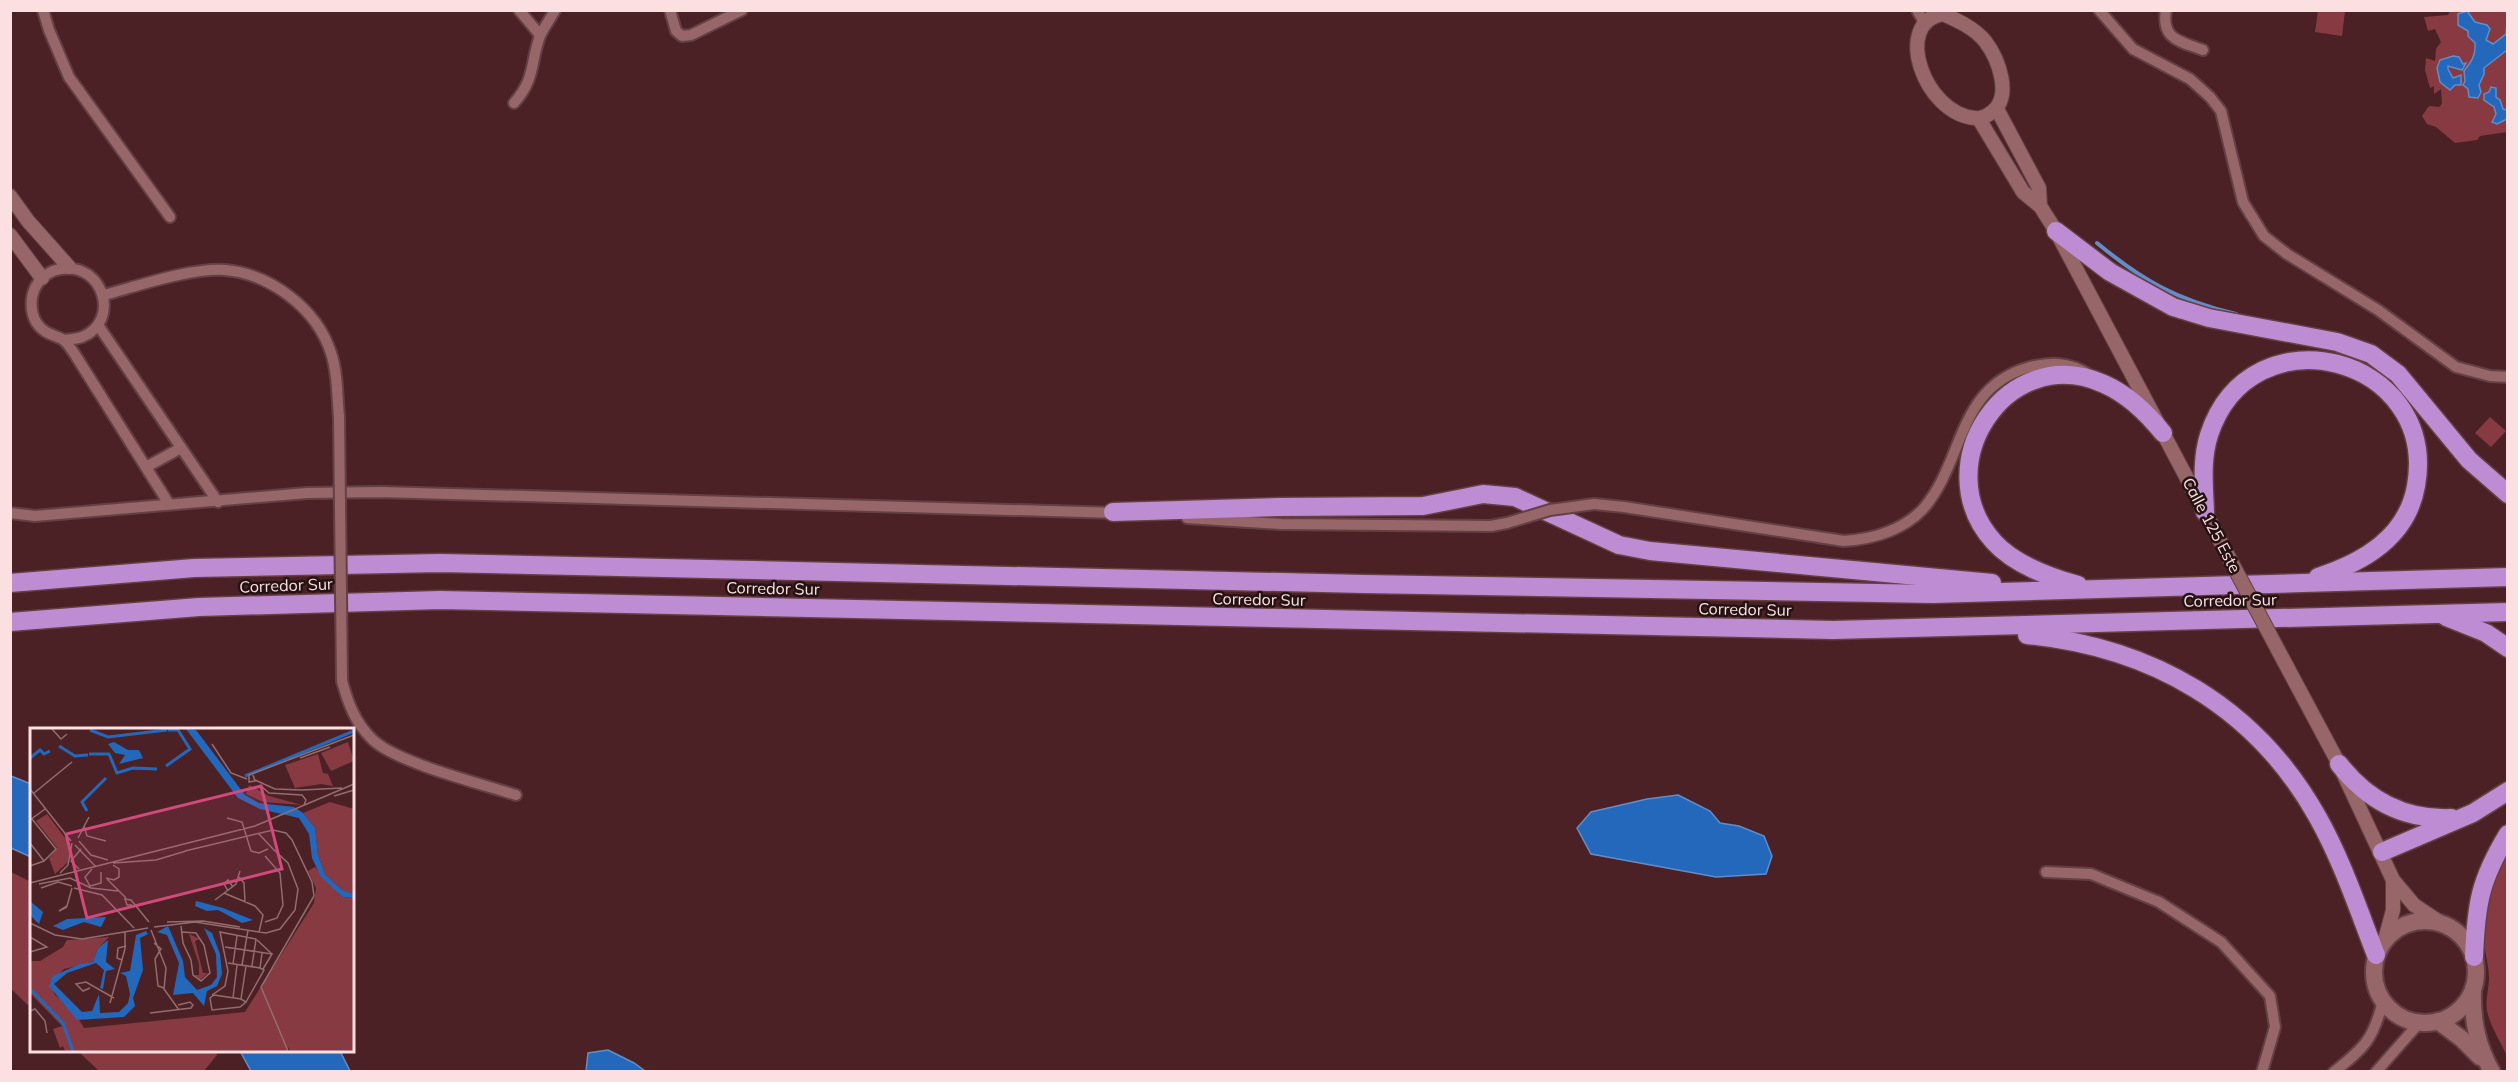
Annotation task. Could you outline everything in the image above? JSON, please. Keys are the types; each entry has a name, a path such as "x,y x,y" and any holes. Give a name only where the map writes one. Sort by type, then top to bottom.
{"highway":[{"path":"2056,231 2110,272 2173,307 2209,318 2337,342 2371,354 2398,374 2469,460 2508,494"},
{"path":"2205,512 2204,458 2208,437 2222,406 2245,381 2268,367 2306,359 2326,360 2349,366 2378,383 2399,404 2414,437 2418,478 2414,500 2407,516 2394,534 2382,545 2355,563 2301,583"},
{"path":"2091,589 2065,582 2015,559 1995,543 1984,530 1975,512 1970,492 1969,473 1975,439 1984,421 1997,404 2015,389 2033,380 2055,375 2076,375 2102,382 2134,402 2163,433"},
{"path":"1113,512 1423,506 1475,495 1497,494 1515,497 1619,545 1650,551 1960,579 2050,590"},
{"name":"Corredor Sur","path":"10,583 194,568 440,563 1933,594 2508,577"},
{"name":"Corredor Sur","path":"10,624 48,618 199,607 440,600 1833,630 2508,612"},
{"path":"2439,614 2486,633 2508,648"},
{"path":"1951,627 2065,639 2115,651 2174,676 2228,711 2271,751 2316,815 2380,948"},
{"path":"2339,764 2365,792 2390,807 2417,816 2456,818"},
{"path":"2382,852 2486,806 2508,791"},
{"path":"2474,957 2476,912 2481,888 2487,870 2508,834"}],"main road":[{"path":"2438,1021 2462,1039 2492,1071 2477,1040 2474,1023 2474,957 2467,943 2456,931 2441,924 2426,921 2410,922 2396,929 2380,948 2374,979 2383,1001 2393,1011 2420,1022 2438,1021 2459,1009 2473,988"}],"street":[{"path":"43,10 48,30 69,77 170,217"},
{"path":"519,10 540,35"},
{"path":"514,103 524,92 533,73 540,35 555,10"},
{"path":"670,10 676,31 682,36 690,35 742,10"},
{"path":"2099,10 2133,49 2190,79 2210,97 2221,111 2243,202 2264,236 2287,254 2378,310 2456,367 2490,376 2508,377"},
{"path":"2166,10 2163,24 2171,38 2203,50"},
{"path":"1942,12 1971,28 1984,40 2001,74 2001,102 1997,109 1979,118 1964,117 1949,109 1935,96 1920,66 1918,45 1920,16 1933,16 1942,12"},
{"name":"Calle 125 Este","path":"1997,109 2039,188 2040,206"},
{"name":"Calle 125 Este","path":"1979,118 2023,192 2040,206 2056,231 2339,764 2382,852 2393,880 2414,905 2441,924"},
{"path":"10,196 28,221 69,267"},
{"path":"10,235 42,278"},
{"path":"69,267 85,271 97,281 104,295 104,311 98,325 83,337 64,340 52,337 35,321 32,298 35,287 42,278 55,270 69,267"},
{"path":"104,295 181,275 224,270 250,275 278,288 315,322 332,354 339,417 342,681 354,717 371,740 393,754 516,795"},
{"path":"98,325 218,502"},
{"path":"64,340 169,504"},
{"path":"10,513 35,516 307,493 381,492 1113,512 1281,524 1491,526 1550,510 1594,504 1832,539 1866,539 1889,532 1922,510 1937,489 1968,417 1980,399 1992,387 2010,376 2045,364 2062,363 2078,368 2102,382"},
{"path":"146,467 181,448"},
{"path":"2046,872 2091,874 2159,902 2221,942 2270,996 2275,1027 2262,1071"},
{"name":"Calle 125 Este","path":"2380,948 2393,910 2393,880"},
{"path":"2334,1071 2363,1048 2368,1041 2376,1027 2383,1001"},
{"path":"2376,1071 2420,1022"}],"shaded area":[{"path":"2318,11 2345,11 2342,36 2315,32"},
{"path":"2450,11 2507,11 2507,132 2455,143 2436,127 2427,124 2422,116 2429,106 2439,107 2442,104 2441,89 2434,94 2434,86 2430,88 2425,70 2426,58 2435,61 2436,49 2441,42 2435,29 2428,31 2424,17 2448,15"},
{"path":"2490,417 2506,431 2491,447 2475,433"},
{"path":"2507,853 2507,1056 2488,1015 2489,974 2484,942 2485,919 2490,896 2497,873"},
{"path":"11,872 30,882 30,1007 11,989"},
{"path":"79,1052 216,1052 217,1055 203,1072 99,1071"}],"water":[{"path":"2467,11 2475,22 2487,25 2490,29 2486,40 2493,44 2506,34 2507,23 2507,50 2484,68 2478,98 2469,97 2468,89 2463,85 2464,71 2475,52 2475,43 2468,36 2468,31 2458,25 2458,14"},
{"path":"2453,56 2459,57 2463,64 2466,63 2462,70 2448,66 2453,78 2461,75 2461,85 2455,85 2450,90 2440,82 2437,68 2440,60"},
{"path":"2491,87 2496,88 2496,97 2500,100 2503,109 2507,110 2507,119 2497,124 2492,122 2496,114 2494,107 2484,100 2484,94 2489,92"},
{"path":"11,776 30,784 30,857 11,848"},
{"path":"1678,795 1710,811 1720,823 1739,826 1764,836 1772,856 1766,874 1716,877 1591,854 1577,828 1591,812 1647,799"},
{"path":"608,1050 645,1071 586,1071 588,1053"},
{"path":"241,1052 340,1052 350,1071 251,1071"}],"waterway":[{"path":"2097,243 2162,288 2196,302 2236,314"}]}
